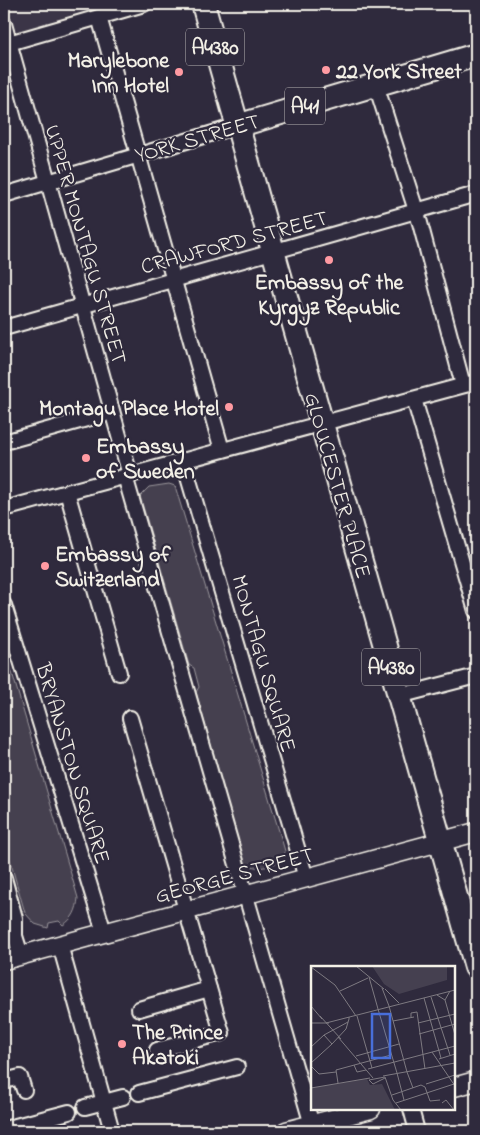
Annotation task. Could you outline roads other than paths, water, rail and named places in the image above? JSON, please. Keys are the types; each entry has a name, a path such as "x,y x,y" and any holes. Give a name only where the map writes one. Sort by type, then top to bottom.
{"main road":[{"name":"GLOUCESTER PLACE","path":"203,4 440,841 474,952"},
{"name":"YORK STREET","path":"237,126 476,55"}],"street":[{"path":"10,43 144,4"},
{"path":"99,17 222,450"},
{"name":"UPPER MONTAGU STREET","path":"4,24 112,412 127,476"},
{"path":"4,509 470,383 376,85"},
{"name":"YORK STREET","path":"4,195 237,126"},
{"name":"CRAWFORD STREET","path":"4,328 82,304 174,280 476,194"},
{"path":"414,399 476,611"},
{"path":"4,442 112,412"},
{"name":"MONTAGU SQUARE","path":"183,460 306,878"},
{"path":"127,476 245,894 311,1110"},
{"path":"67,492 119,672"},
{"name":"BRYANSTON SQUARE","path":"4,605 104,932"},
{"path":"399,696 476,676"},
{"path":"130,718 222,1033 157,1050"},
{"name":"GEORGE STREET","path":"12,958 476,832"},
{"path":"4,878 15,918 12,958"},
{"path":"60,945 112,1131"},
{"path":"139,1009 209,989"},
{"path":"139,1093 237,1067"},
{"path":"4,1081 20,1076 24,1090"},
{"path":"455,1087 476,1081"},
{"path":"85,1107 123,1097"},
{"path":"311,1110 316,1126"},
{"path":"286,1131 316,1126 369,1110"},
{"path":"411,1110 417,1131"},
{"path":"4,1129 69,1112"}],"place":[{"name":"22 York Street","path":"326,70"},
{"name":"Marylebone Inn Hotel","path":"179,72"},
{"name":"Embassy of the Kyrgyz Republic","path":"329,260"},
{"name":"Montagu Place Hotel","path":"229,407"},
{"name":"Embassy of Sweden","path":"86,458"},
{"name":"Embassy of Switzerland","path":"45,566"},
{"name":"The Prince Akatoki","path":"122,1044"}]}
